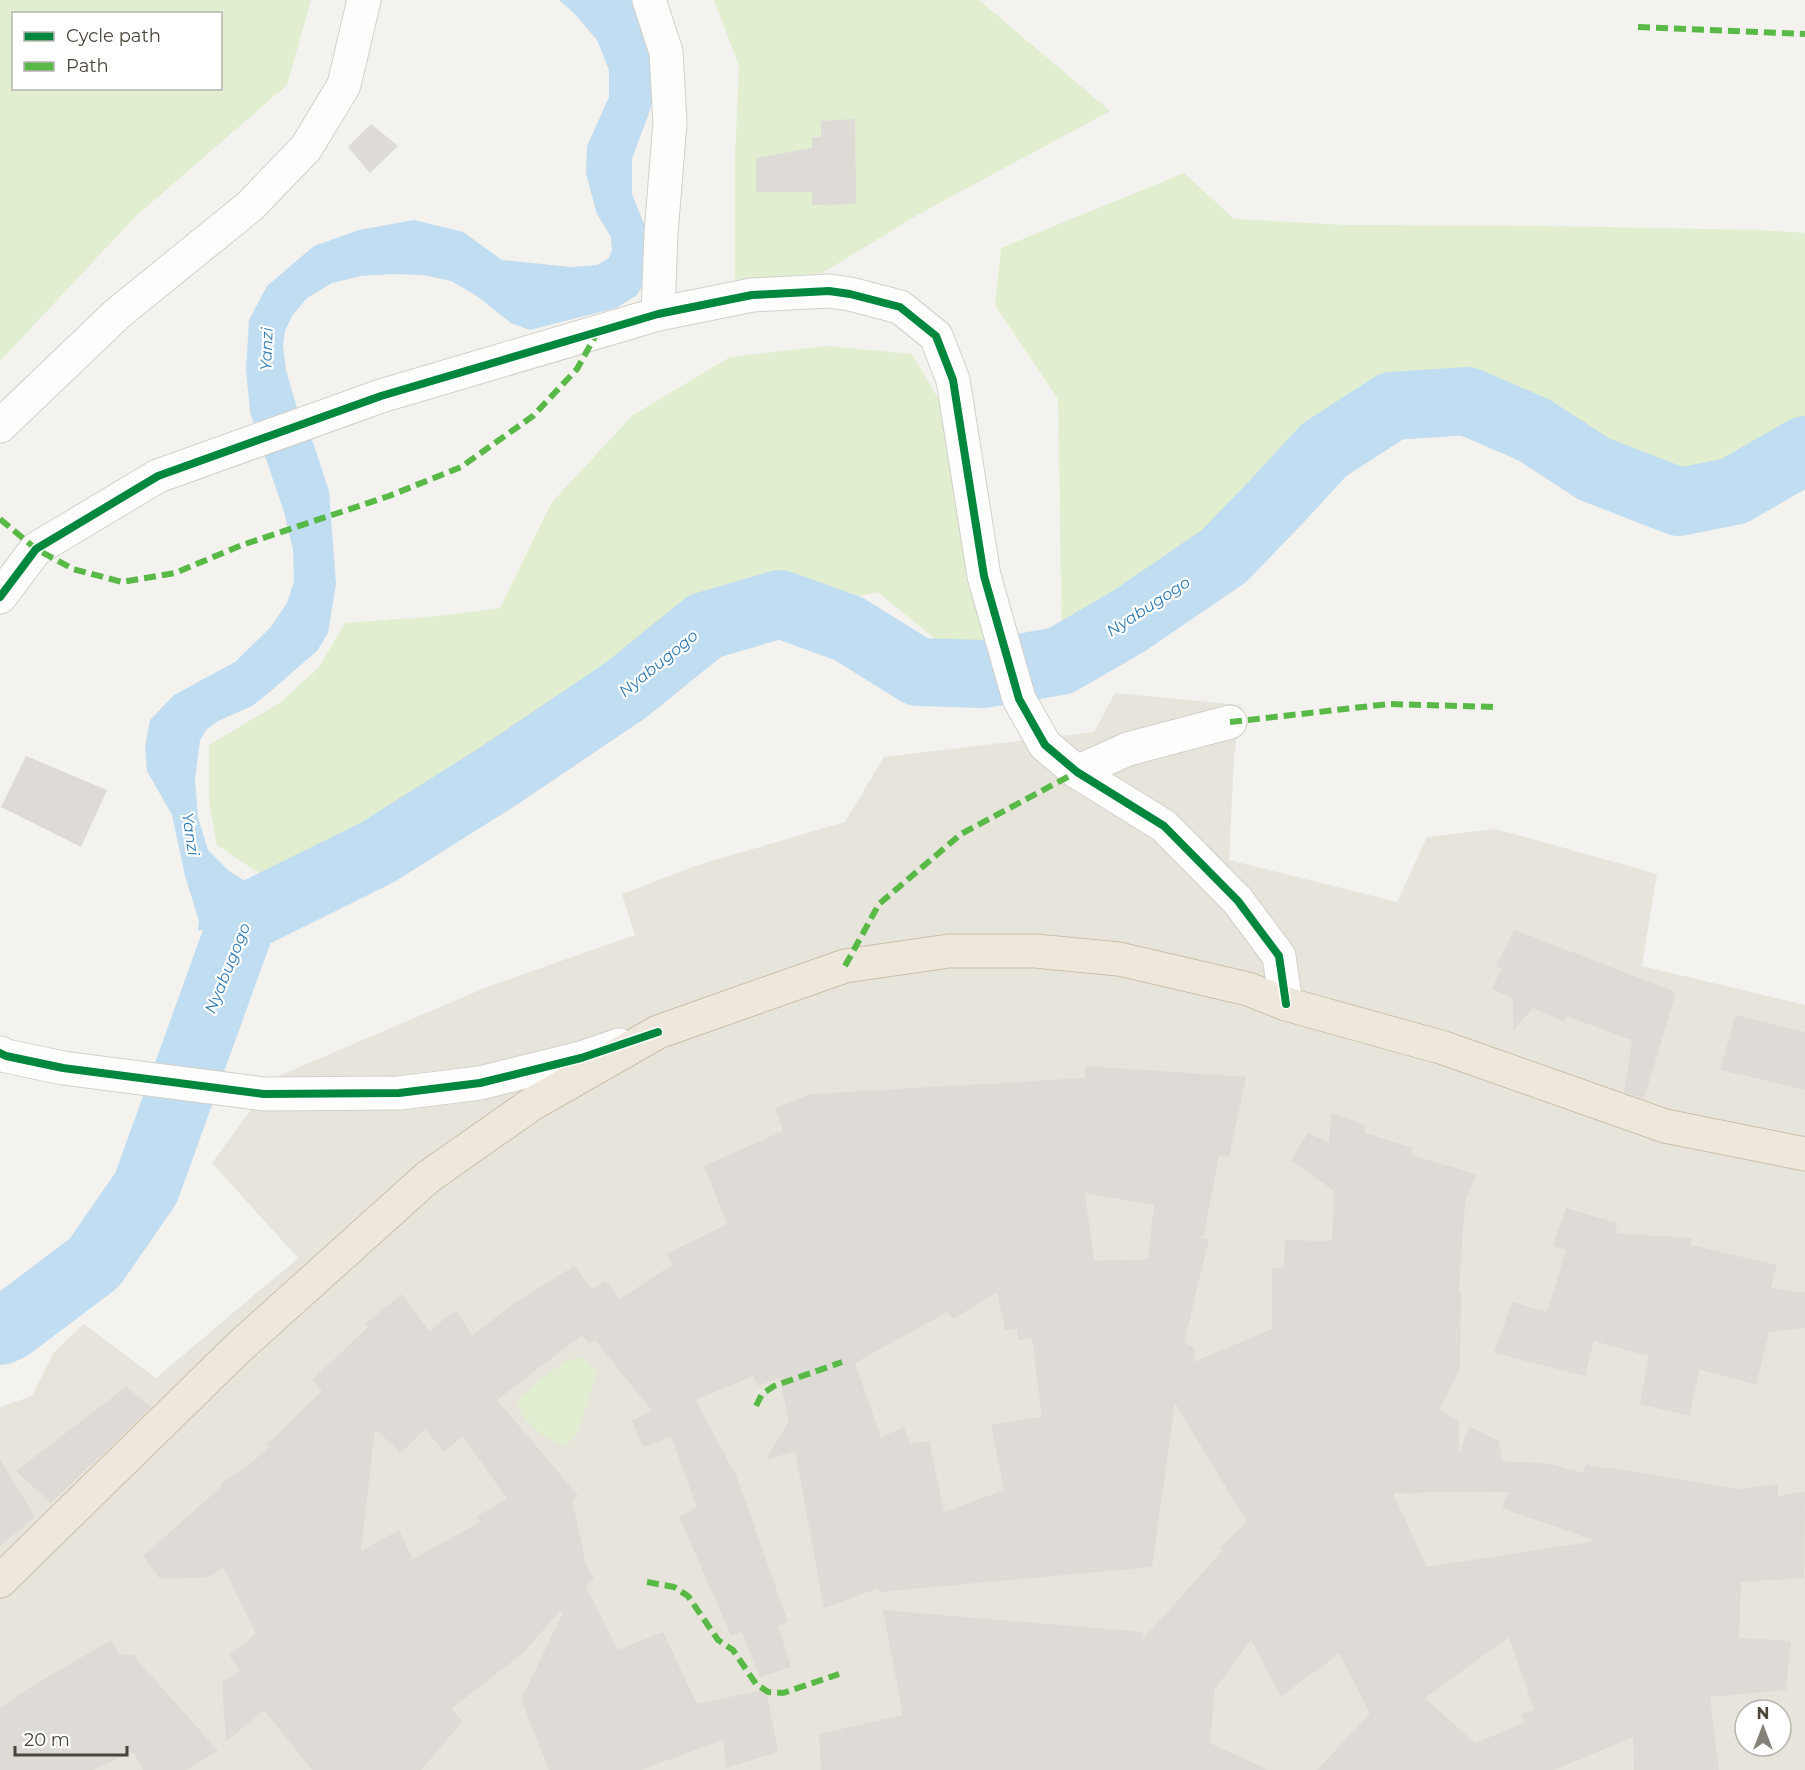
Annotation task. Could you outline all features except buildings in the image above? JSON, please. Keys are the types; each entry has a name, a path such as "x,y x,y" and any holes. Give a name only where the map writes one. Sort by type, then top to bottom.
{"highway":[{"path":"0,1581 236,1350 428,1177 532,1104 658,1032 845,966 949,951 1035,951 1119,959 1248,989 1286,1004 1444,1048 1665,1126 1805,1154"}],"street":[{"path":"0,426 117,314 250,206 306,148 344,85 364,0"},
{"path":"649,0 666,52 670,123 661,233 658,314"},
{"path":"0,597 36,549 158,476 381,396 658,314 752,295 829,291 900,307 936,336 952,380 984,576 1019,699 1045,745 1077,772 1164,826 1238,901 1279,956 1286,1004"},
{"path":"1077,772 1128,749 1230,722"},
{"path":"0,1053 63,1068 264,1094 399,1093 480,1083 580,1058 658,1032"}],"shaded area":[{"path":"1115,693 1241,705 1234,757 1229,860 1397,902 1427,837 1496,829 1657,874 1642,966 1805,1005 1805,1770 0,1770 0,1407 32,1396 54,1352 84,1324 156,1378 298,1258 212,1163 274,1078 487,987 635,935 622,894 701,864 845,822 884,757 1094,732"}],"green space":[{"path":"0,0 311,0 287,85 136,216 0,361"},
{"path":"714,0 979,0 1110,111 919,214 822,273 735,280 735,158 739,66"},
{"path":"1184,173 1234,219 1344,225 1553,226 1805,233 1805,436 1734,478 1680,491 1607,461 1536,412 1470,385 1385,390 1307,433 1209,554 1062,643 1058,399 995,305 1001,248"},
{"path":"827,346 912,354 943,407 968,584 992,657 947,649 878,592 830,603 785,588 694,620 624,680 343,859 279,887 217,845 209,802 209,745 281,702 319,667 345,623 439,616 500,608 552,502 633,415 730,357"},
{"path":"584,1358 596,1372 575,1437 564,1446 543,1435 532,1426 518,1407 520,1398 567,1360"}],"water":[{"name":"Yanzi","path":"559,0 632,0 649,36 658,84 632,159 632,194 652,244 649,275 637,295 616,308 530,330 511,323 477,296 451,281 423,275 361,276 332,283 307,298 292,316 285,331 283,346 286,370 297,408 314,445 329,491 336,584 328,633 317,651 252,706 218,721 207,729 200,740 195,779 198,817 208,850 229,871 256,888 243,919 198,931 199,921 185,876 172,815 147,771 145,747 150,720 174,695 235,662 270,628 287,603 294,581 293,550 284,512 250,412 246,369 249,320 267,286 314,246 359,230 414,220 463,232 502,260 571,267 597,265 609,258 612,250 611,237 597,214 586,174 587,146 609,97 609,70 597,40 574,13"}],"waterway":[{"name":"Nyabugogo","path":"0,1331 9,1327 94,1263 146,1188 243,919 378,852 497,777 626,690 705,626 780,604 849,629 918,672 983,674 1060,661 1129,621 1224,556 1324,450 1392,406 1467,401 1534,430 1594,469 1679,502 1734,491 1805,450"}],"marked path":[{"path":"1638,27 1805,34"},
{"path":"0,519 36,549 73,569 122,582 175,573 242,545 389,496 461,467 533,416 577,369 597,333"},
{"path":"1230,722 1389,704 1496,707"},
{"path":"845,966 879,904 961,834 1077,772"},
{"path":"756,1406 762,1394 774,1386 842,1362"},
{"path":"647,1582 674,1587 688,1596 718,1640 733,1650 756,1684 768,1692 783,1693 839,1674"}],"cycle path":[{"path":"0,597 36,549 158,476 381,396 658,314 752,295 829,291 900,307 936,336 953,380 984,576 1019,699 1045,745 1077,772 1164,826 1238,901 1279,956 1286,1004"},
{"path":"0,1053 63,1068 264,1094 399,1093 480,1083 581,1058 658,1032"}]}
